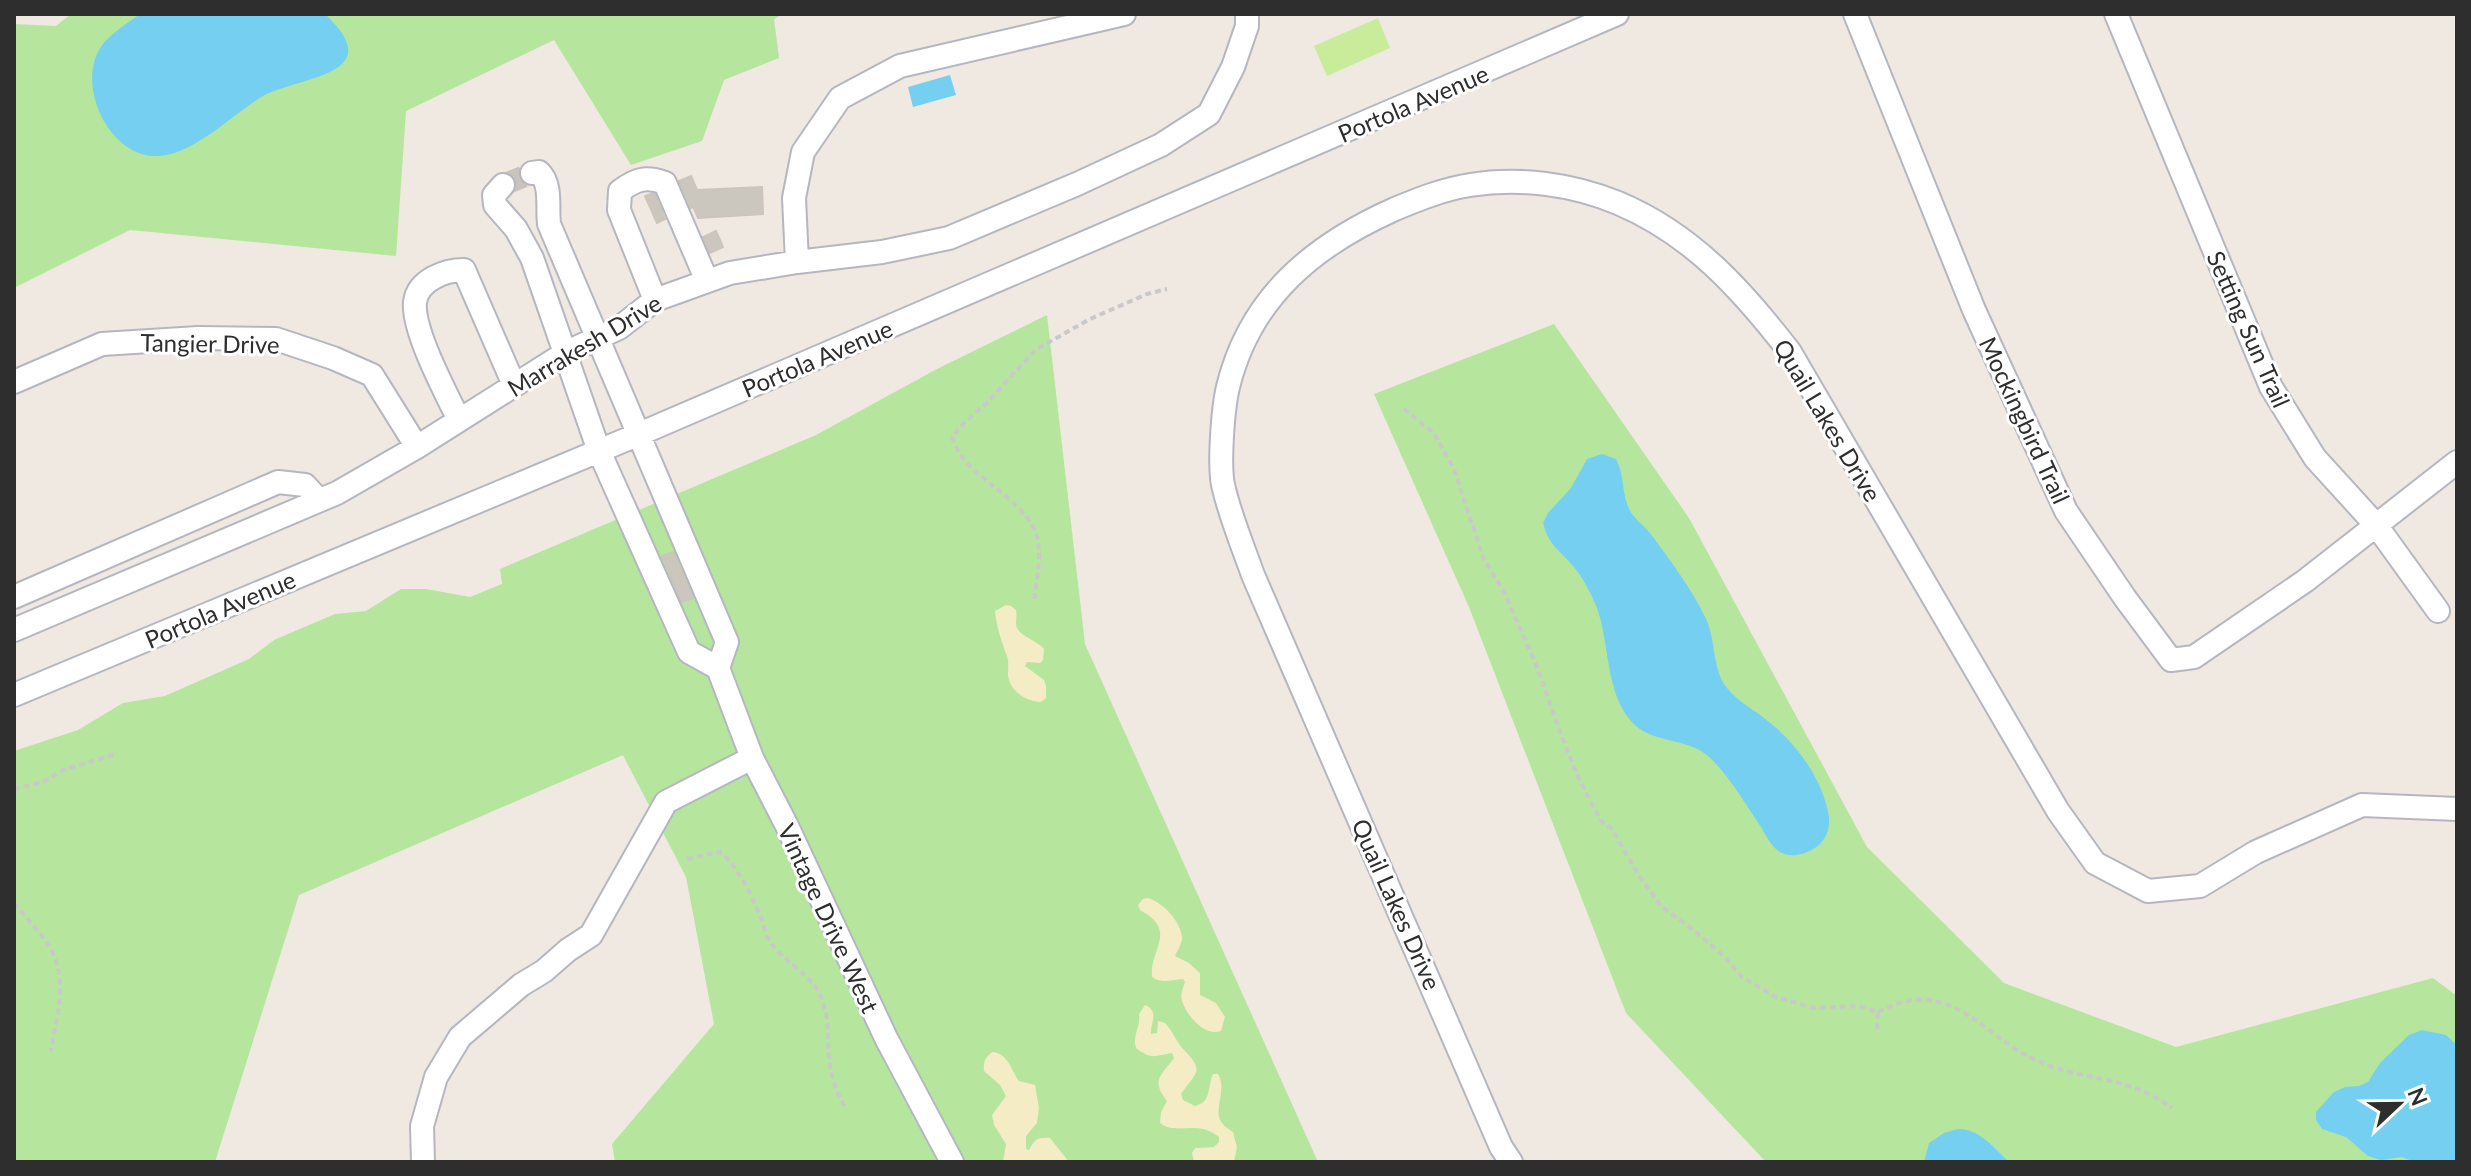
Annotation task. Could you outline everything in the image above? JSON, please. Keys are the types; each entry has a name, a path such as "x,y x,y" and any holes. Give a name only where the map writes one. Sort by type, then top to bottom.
{"street":[{"path":"797,262 794,198 803,152 840,98 900,66 1124,14"},
{"name":"Marrakesh Drive","path":"14,630 337,493 417,447 567,352 619,328 655,300 730,273 882,252 949,238 1161,145 1209,114 1233,67 1247,26 1247,14"},
{"name":"Mockingbird Trail","path":"1855,14 1974,310 2066,511 2171,660 2194,657 2305,581 2376,525"},
{"name":"Setting Sun Trail","path":"2116,14 2271,387 2315,458 2376,525 2438,611"},
{"name":"Portola Avenue","path":"14,695 637,435 1602,17"},
{"name":"Vintage Drive West","path":"532,173 539,172 545,178 549,224 727,642 718,668 752,758 886,1038 952,1162"},
{"path":"655,300 619,210 620,191 632,182 651,178 665,183 707,281"},
{"name":"Quail Lakes Drive","path":"1511,1162 1501,1147 1253,575 1223,486 1223,425 1227,390 1238,353 1255,321 1273,296 1320,249 1416,200 1457,187 1498,182 1532,182 1575,189 1618,203 1658,224 1700,252 1748,298 1790,352 2058,811 2095,863 2148,891 2200,886 2256,852 2362,805 2457,809"},
{"path":"503,185 494,195 495,205 516,229 532,258 599,451 689,652 718,668"},
{"path":"459,420 420,336 415,302 422,285 451,270 464,270 514,385"},
{"name":"Tangier Drive","path":"14,382 102,344 198,338 276,339 372,375 417,447"},
{"path":"2376,525 2457,462"},
{"path":"14,597 278,482 305,485 319,500"},
{"path":"423,1162 422,1126 436,1077 460,1037 521,985 591,935 666,802 752,758"}],"path":[{"path":"1034,599 1038,568 1038,542 1034,529 1009,498 971,467 952,437 1035,350 1090,319 1147,294 1167,289"},
{"path":"1404,409 1434,433 1454,469 1483,557 1505,594 1537,667 1578,777 1601,821 1611,828 1641,879 1662,907 1725,957 1742,977 1776,997 1814,1008 1859,1006 1878,1012 1897,1003 1926,1000 1951,1007 1977,1019 1997,1037 2023,1053 2072,1073 2139,1088 2172,1108"},
{"path":"14,789 43,782 63,770 116,754"},
{"path":"687,859 720,852 733,863 767,937 779,953 811,979 823,1002 830,1031 828,1056 832,1076 847,1110"},
{"path":"14,903 55,957 60,985 51,1051"},
{"path":"1877,1033 1878,1012"}],"green space":[{"path":"71,14 783,14 774,19 779,58 724,80 702,141 631,165 554,40 406,111 396,256 130,230 14,288 14,24 56,26"},
{"path":"1378,18 1390,48 1327,76 1314,46"},
{"path":"1047,315 1085,644 1318,1162 615,1162 612,1144 714,1024 686,877 623,755 299,895 215,1162 14,1162 14,751 78,730 123,703 165,696 249,659 274,640 335,614 366,611 401,589 426,589 470,597 502,584 500,569 816,435 937,369"},
{"path":"1554,324 1689,518 1867,847 2004,983 2176,1047 2433,978 2457,996 2457,1162 1766,1162 1626,1013 1469,607 1374,394"}],"sand":[{"path":"1006,605 1016,610 1017,629 1044,649 1040,663 1027,662 1025,666 1044,680 1046,698 1041,702 1020,694 1009,681 1008,658 995,611"},
{"path":"1148,898 1165,908 1175,919 1182,940 1175,956 1200,973 1200,995 1216,1003 1225,1017 1221,1031 1203,1028 1188,1013 1181,998 1183,979 1163,981 1152,977 1160,933 1158,925 1138,905"},
{"path":"1145,1005 1153,1014 1151,1034 1157,1033 1158,1021 1165,1023 1195,1063 1194,1077 1181,1094 1183,1100 1195,1106 1200,1104 1207,1098 1213,1074 1218,1074 1221,1080 1219,1118 1233,1132 1237,1147 1234,1162 1194,1162 1192,1153 1195,1148 1214,1147 1219,1137 1203,1129 1173,1128 1160,1123 1167,1101 1159,1082 1174,1058 1172,1053 1150,1056 1136,1048 1139,1014"},
{"path":"992,1052 1002,1055 1019,1081 1035,1085 1039,1108 1037,1123 1026,1136 1026,1149 1029,1150 1037,1140 1050,1138 1069,1162 1003,1162 1006,1144 994,1125 992,1115 1006,1096 1000,1085 984,1071 985,1060"}],"water":[{"path":"140,14 325,14 343,34 348,50 344,61 333,70 263,96 185,149 158,156 141,154 113,134 96,101 92,83 93,66 99,50 112,35"},
{"path":"950,75 956,95 913,107 908,87"},
{"path":"1602,454 1616,459 1630,511 1650,533 1700,608 1709,627 1722,681 1741,702 1790,741 1815,777 1826,803 1829,824 1822,841 1810,851 1792,855 1776,849 1729,780 1708,756 1690,746 1649,734 1632,722 1623,710 1612,683 1597,608 1580,575 1551,542 1543,523 1571,488 1587,459"},
{"path":"2422,1030 2446,1035 2457,1045 2457,1162 2415,1162 2402,1157 2381,1160 2368,1156 2346,1137 2322,1129 2316,1120 2316,1112 2334,1092 2368,1082 2380,1063 2409,1035"},
{"path":"1958,1129 1980,1136 2009,1162 1924,1162 1929,1143 1944,1133"}],"building":[{"path":"691,176 697,190 762,187 763,214 698,218 679,181"},
{"path":"655,194 665,219 657,223 645,196"},
{"path":"716,231 723,247 710,253 703,237"},
{"path":"673,552 693,598 682,602 662,556"}],"tunnel":[{"path":"503,185 532,173"}]}
